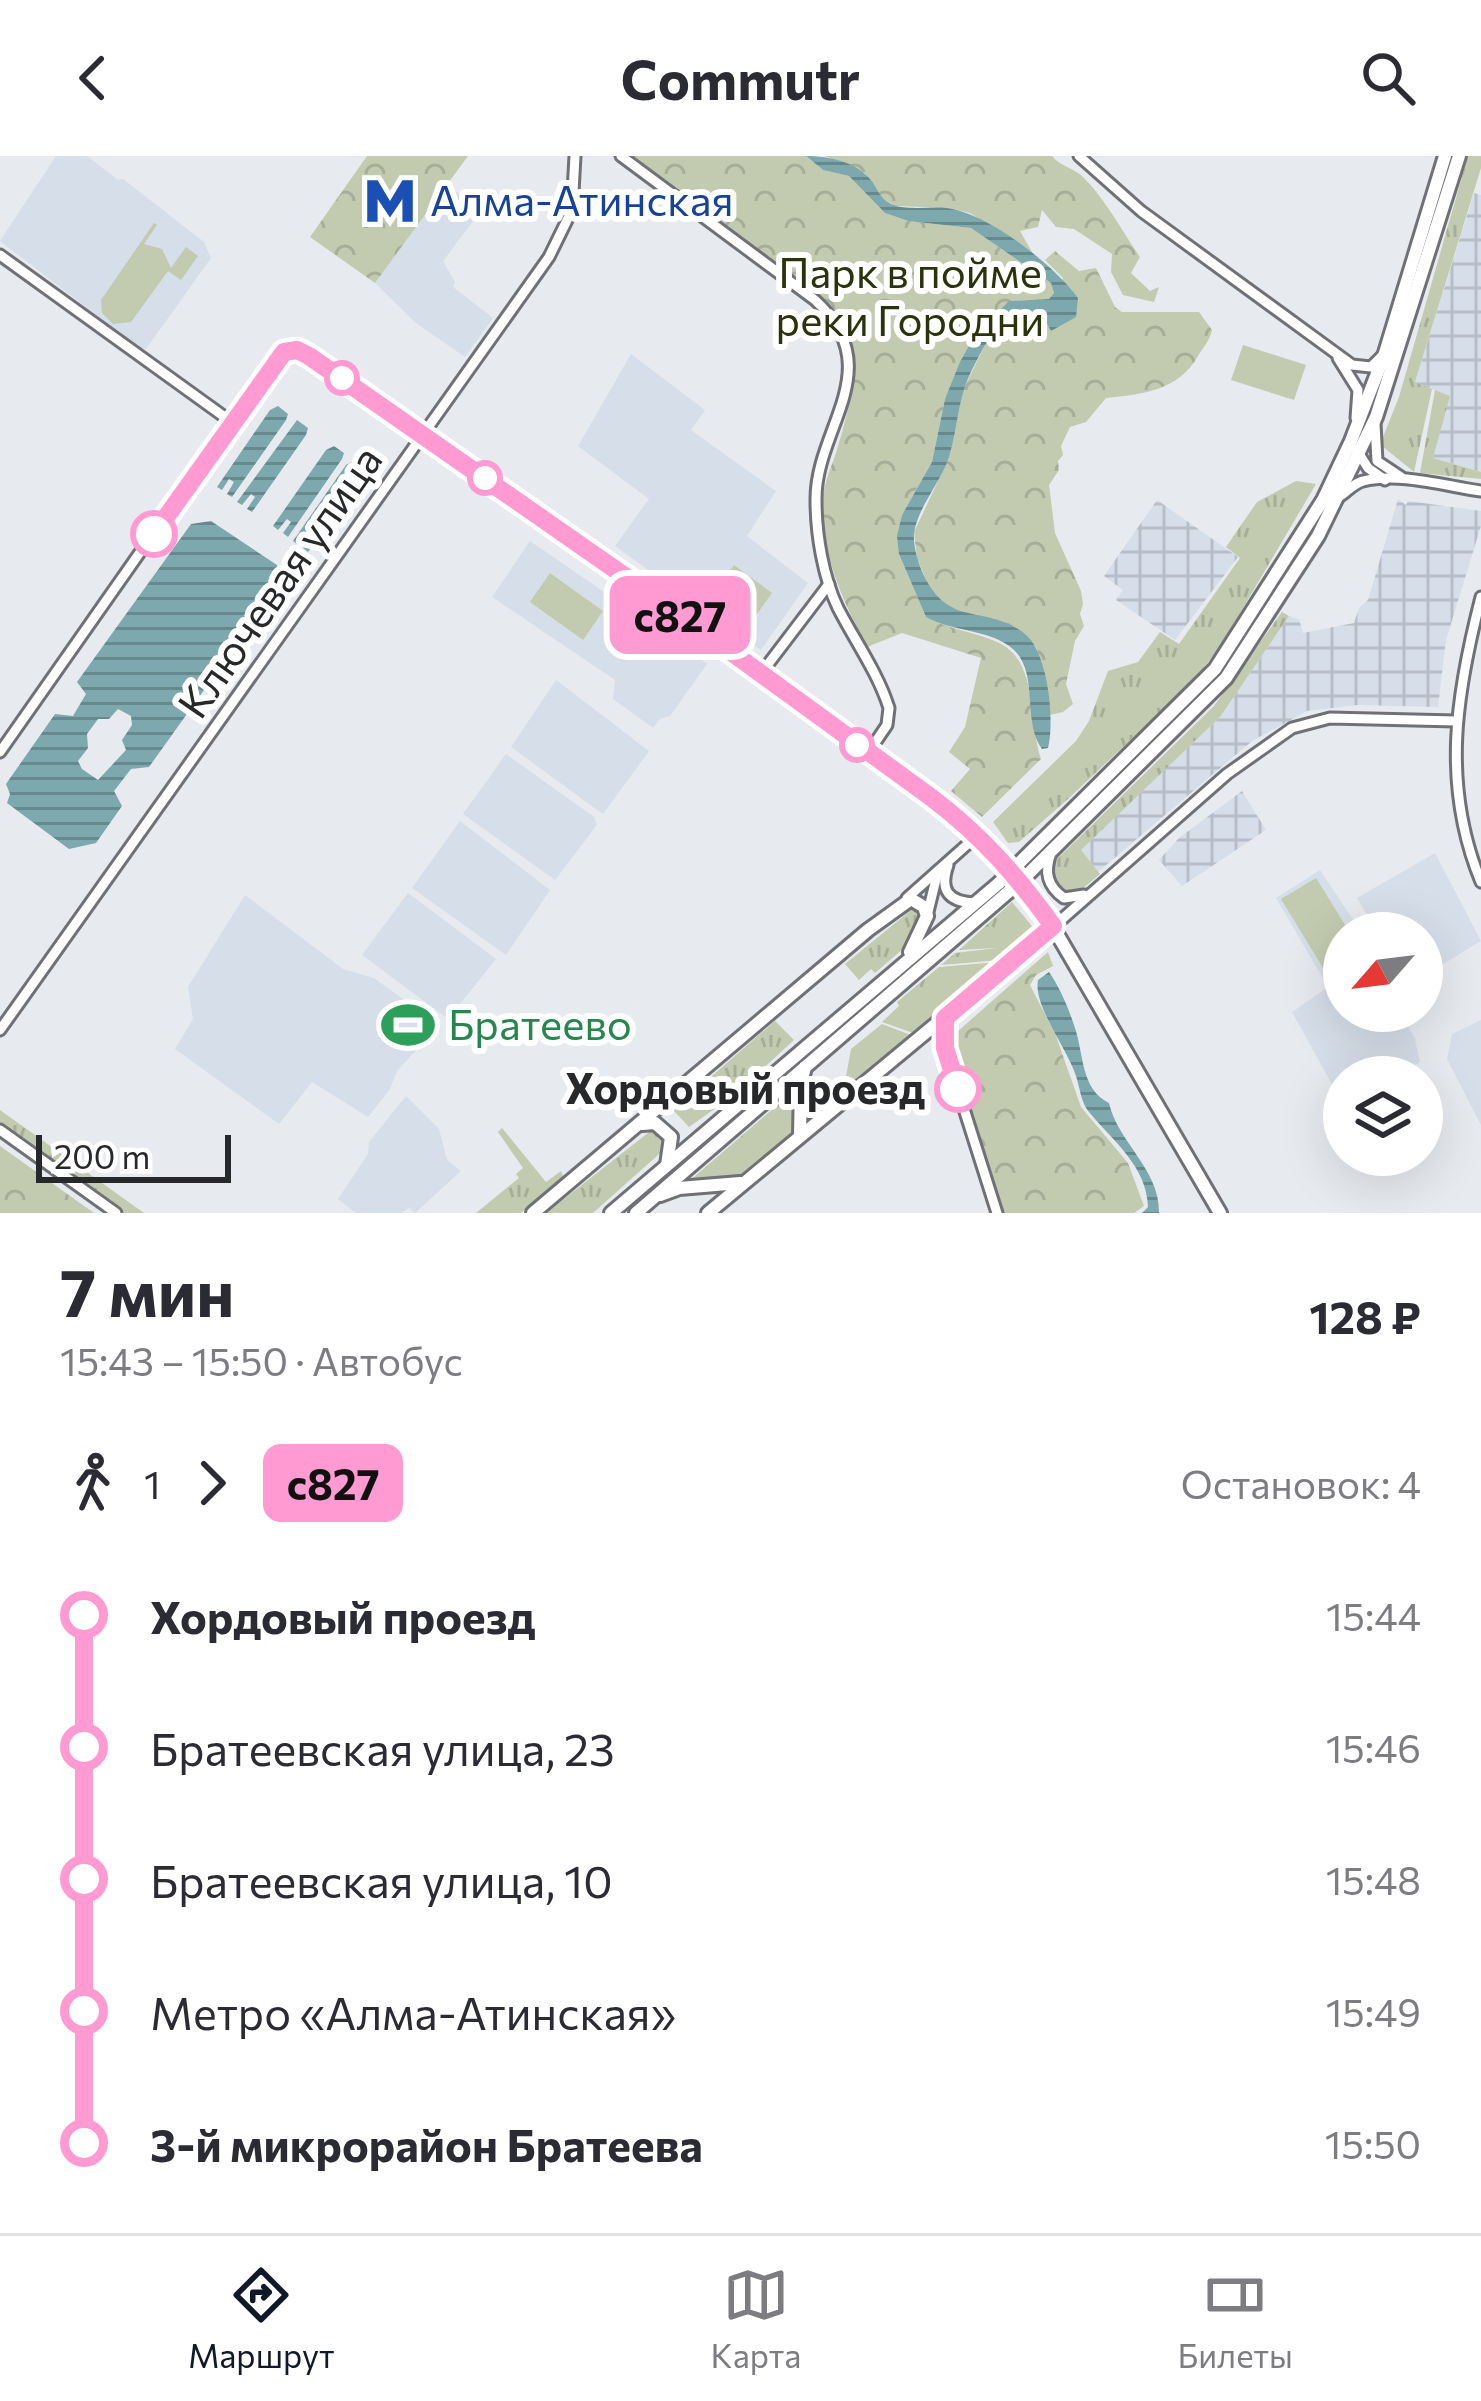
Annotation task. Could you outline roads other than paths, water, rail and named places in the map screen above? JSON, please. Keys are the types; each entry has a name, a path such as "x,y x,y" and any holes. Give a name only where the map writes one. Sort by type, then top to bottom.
{"main road":[{"path":"635,1213 805,1067 1016,875 1215,669 1323,500 1354,434 1385,353 1445,156"},
{"path":"611,1213 976,903 1052,852 1226,678 1339,497 1376,417 1459,156"},
{"path":"1016,875 1053,926 1220,1213"},
{"path":"533,1213 903,902 916,900 927,916 899,968"},
{"path":"708,1213 1053,926"},
{"path":"800,1137 805,1067"},
{"path":"634,1129 656,1123 668,1132 672,1144 666,1166"},
{"path":"651,1199 679,1188 747,1180"}],"street":[{"name":"Ключевая улица","path":"0,1030 556,243 574,202 575,156"},
{"path":"621,156 815,300 839,332 848,358 847,384 816,490 817,518 829,584 890,708 886,725 868,753"},
{"path":"1079,156 1141,211 1335,353 1365,369 1385,353"},
{"path":"0,255 233,424"},
{"path":"0,752 277,357 288,350 309,356 679,614 979,834 1016,875"},
{"path":"1335,353 1358,390 1354,434 1359,454 1385,480"},
{"path":"1376,417 1377,461 1412,481"},
{"path":"1339,497 1358,482 1385,480 1481,491"},
{"path":"759,676 829,584"},
{"path":"1481,597 1463,665 1456,721 1464,828 1481,882"},
{"path":"1053,926 1252,753 1292,728 1354,717 1456,721"},
{"path":"903,902 979,834"},
{"path":"1052,852 1046,874 1054,890 1068,898 1090,893"},
{"path":"950,861 944,880 948,896 956,902 976,903"},
{"path":"927,916 938,871"},
{"path":"949,1012 943,1027 945,1048 997,1213"},
{"path":"917,1039 935,1041 945,1048"},
{"path":"0,1130 116,1213"}],"water":[{"path":"806,156 852,165 891,204 947,208 981,220 1037,256 1078,298 1076,317 1051,331 1045,320 1019,317 1002,323 990,337 965,386 949,457 914,533 921,569 942,601 1010,625 1033,643 1048,688 1048,748 1042,749 1036,738 1022,660 994,638 926,617 899,554 897,536 902,515 932,462 945,399 975,335 1009,301 1049,299 1054,293 1051,283 971,228 908,221 885,213 849,176 823,170"},
{"path":"278,406 288,414 286,420 232,497 227,494 234,482 229,479 222,490 217,487 270,410"},
{"path":"297,420 308,428 306,435 252,512 247,509 255,497 251,494 242,505 237,502"},
{"path":"334,446 344,453 342,459 288,537 283,533 291,522 287,519 278,530 273,526 326,450"},
{"path":"354,461 365,468 362,474 308,552 303,548 310,537 306,534 298,545 293,541 346,465"},
{"path":"211,521 277,565 280,584 149,767 131,769 114,791 122,806 96,843 69,849 7,803 6,784 55,714 73,716 86,694 77,682 191,524","holes":["118,709 131,716 132,725 122,740 126,750 98,780 82,769 78,761 98,719 109,719"]},
{"path":"1049,972 1072,1018 1088,1079 1109,1103 1146,1169 1159,1213 1142,1213 1148,1207 1142,1179 1084,1104 1072,1065 1041,1002 1038,980"}],"place":[{"name":"Алма-Атинская","path":"390,201"},
{"name":"Братеево","path":"408,1025"},
{"name":"Хордовый проезд","path":"958,1089"}],"park label":[{"name":"Парк в пойме реки Городни","path":"910,297"}]}
